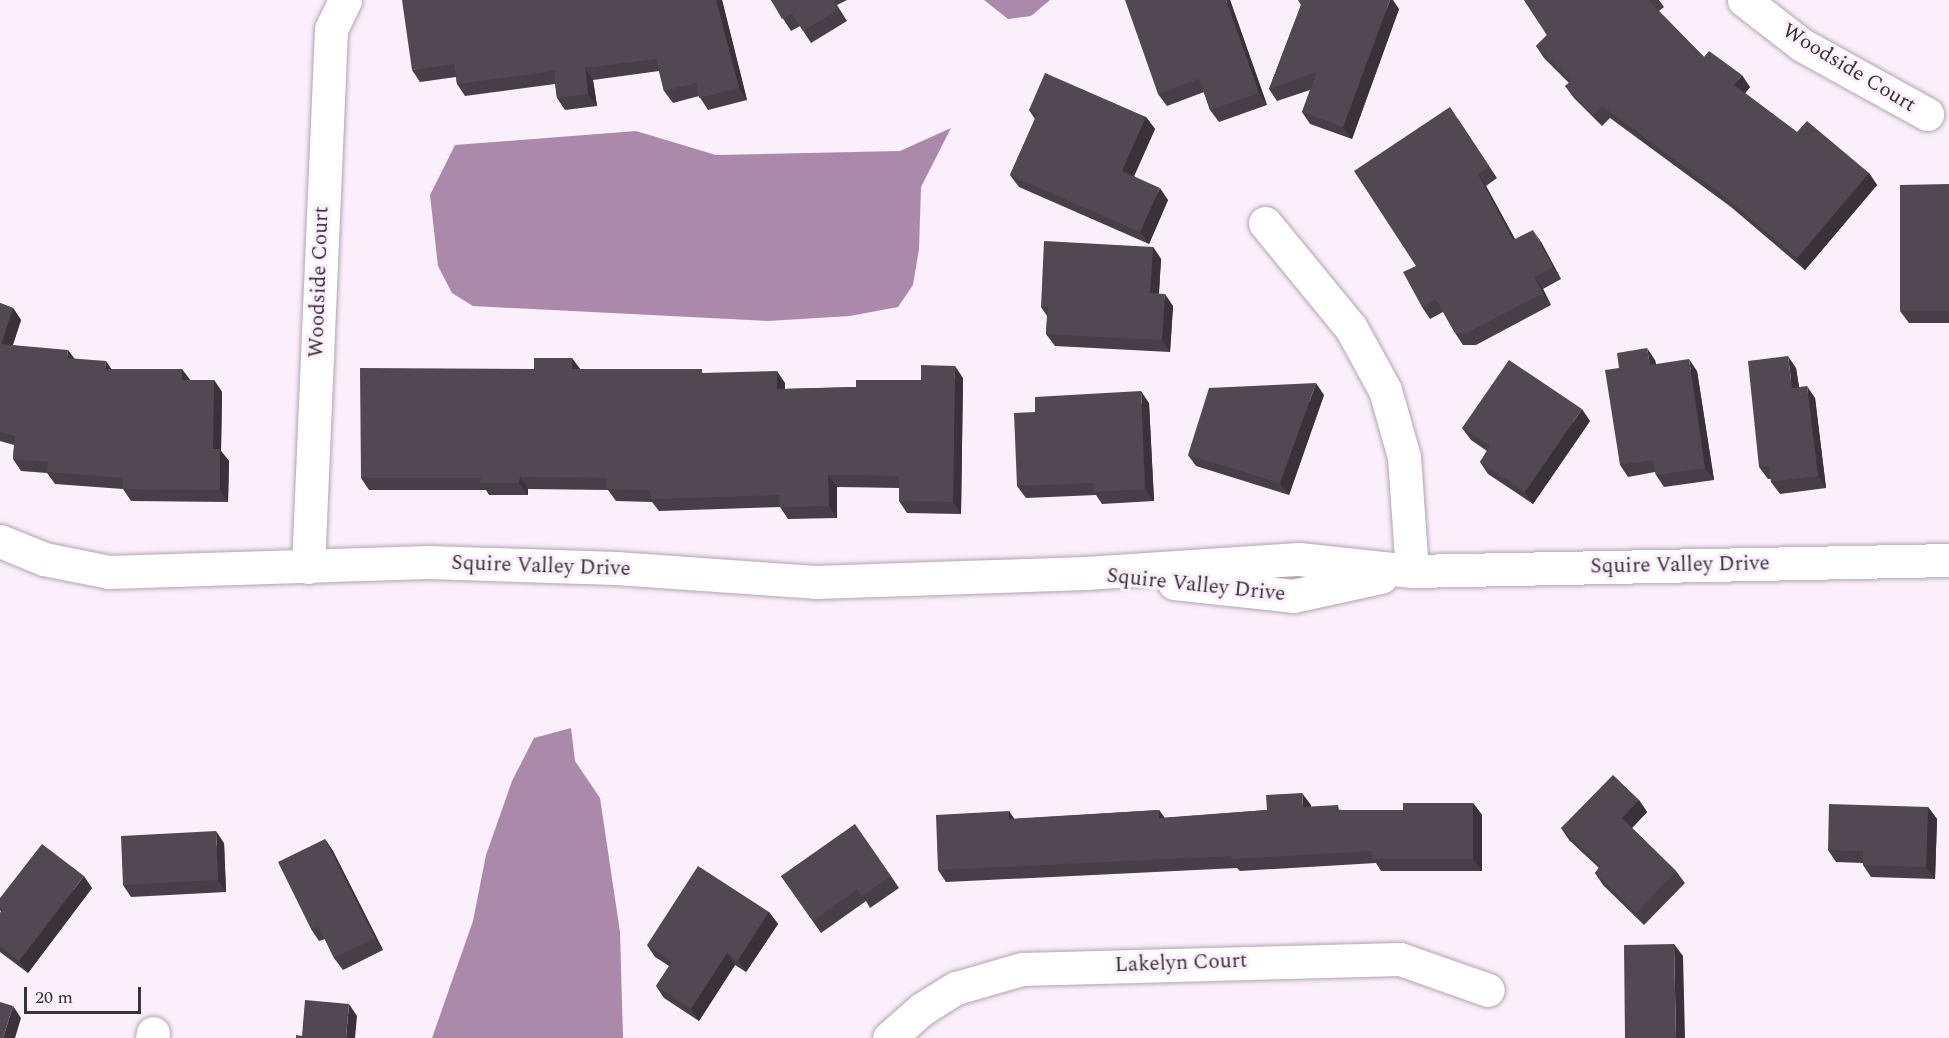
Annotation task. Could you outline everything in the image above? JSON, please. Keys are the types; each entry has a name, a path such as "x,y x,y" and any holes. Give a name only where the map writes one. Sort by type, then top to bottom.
{"street":[{"name":"Woodside Court","path":"308,567 331,29 345,0"},
{"name":"Woodside Court","path":"1744,0 1802,45 1927,114"},
{"path":"1265,223 1351,328 1385,390 1404,457 1412,571"},
{"name":"Squire Valley Drive","path":"0,541 44,559 108,572 440,562 616,568 815,582 1086,573 1299,559 1412,571 1949,560"},
{"name":"Lakelyn Court","path":"889,1038 922,1009 956,988 1022,969 1400,959 1488,990"}],"shaded area":[{"path":"984,0 1050,0 1031,16 1008,19"},
{"path":"951,128 921,187 919,249 913,285 898,307 850,316 768,321 473,306 452,293 438,266 430,195 455,145 636,131 716,155 900,151"},
{"path":"571,728 575,761 600,798 620,932 623,1038 432,1038 473,921 486,855 512,781 534,738"}],"building":[{"path":"402,0 716,0 739,88 699,98 696,83 664,91 656,59 585,68 588,94 557,98 554,71 457,84 454,64 412,70"},
{"path":"771,0 833,0 839,9 803,31 792,14 782,19"},
{"path":"1125,0 1226,0 1259,93 1210,110 1199,79 1158,94"},
{"path":"1298,0 1390,0 1343,127 1302,112 1317,72 1269,89 1301,5"},
{"path":"1524,0 1650,0 1704,57 1709,51 1742,75 1734,85 1797,132 1807,121 1869,173 1797,258 1723,195 1602,106 1593,115 1565,86 1571,81 1536,46 1547,35"},
{"path":"1045,73 1146,117 1122,171 1160,188 1140,232 1010,175 1037,114 1029,110"},
{"path":"1450,107 1489,166 1478,174 1513,240 1533,230 1553,267 1534,277 1543,293 1467,333 1455,333 1436,299 1422,307 1403,272 1416,266 1354,171"},
{"path":"1949,184 1949,311 1900,311 1900,185"},
{"path":"1044,241 1153,247 1150,293 1165,294 1162,340 1046,334 1048,307 1041,307"},
{"path":"0,303 13,308 1,344 68,350 67,358 106,361 105,369 182,369 182,380 214,380 213,449 220,449 220,490 123,489 123,478 47,472 48,462 13,459 15,436 0,432"},
{"path":"1647,348 1650,365 1689,359 1705,468 1656,475 1653,460 1620,465 1605,370 1619,368 1617,353"},
{"path":"1788,356 1792,388 1807,386 1818,476 1771,482 1769,466 1759,467 1748,361"},
{"path":"534,358 572,358 572,369 702,369 702,373 777,371 777,389 856,387 856,380 921,380 921,365 955,366 953,502 899,501 899,476 828,475 829,506 780,507 779,495 651,499 650,490 607,489 607,478 520,477 519,483 480,483 481,478 361,478 360,368 534,369"},
{"path":"1509,360 1582,409 1525,492 1480,462 1490,446 1462,428"},
{"path":"1316,383 1280,483 1188,455 1209,388"},
{"path":"1141,391 1145,489 1094,492 1094,483 1017,486 1014,413 1035,412 1035,397"},
{"path":"1613,775 1639,800 1622,818 1676,871 1636,913 1595,873 1600,866 1561,828"},
{"path":"1302,793 1303,807 1338,805 1339,810 1403,810 1403,803 1473,803 1473,859 1372,859 1372,851 1232,859 1231,856 938,870 936,815 1009,811 1009,819 1159,810 1159,818 1267,810 1266,795"},
{"path":"1829,804 1928,807 1926,867 1863,865 1863,851 1828,850"},
{"path":"855,824 891,876 862,896 857,889 813,921 781,876"},
{"path":"216,831 218,880 123,885 121,836"},
{"path":"325,839 375,938 334,958 318,926 311,929 278,862"},
{"path":"42,844 84,876 19,961 0,946 0,913 3,910 0,908 0,898"},
{"path":"698,866 769,912 738,960 727,953 691,1009 656,986 672,962 647,945"},
{"path":"1674,944 1676,1038 1625,1038 1624,945"},
{"path":"305,1000 349,1004 346,1038 296,1038 296,1035 302,1036"},
{"path":"0,1002 13,1006 3,1038 0,1038"}]}
